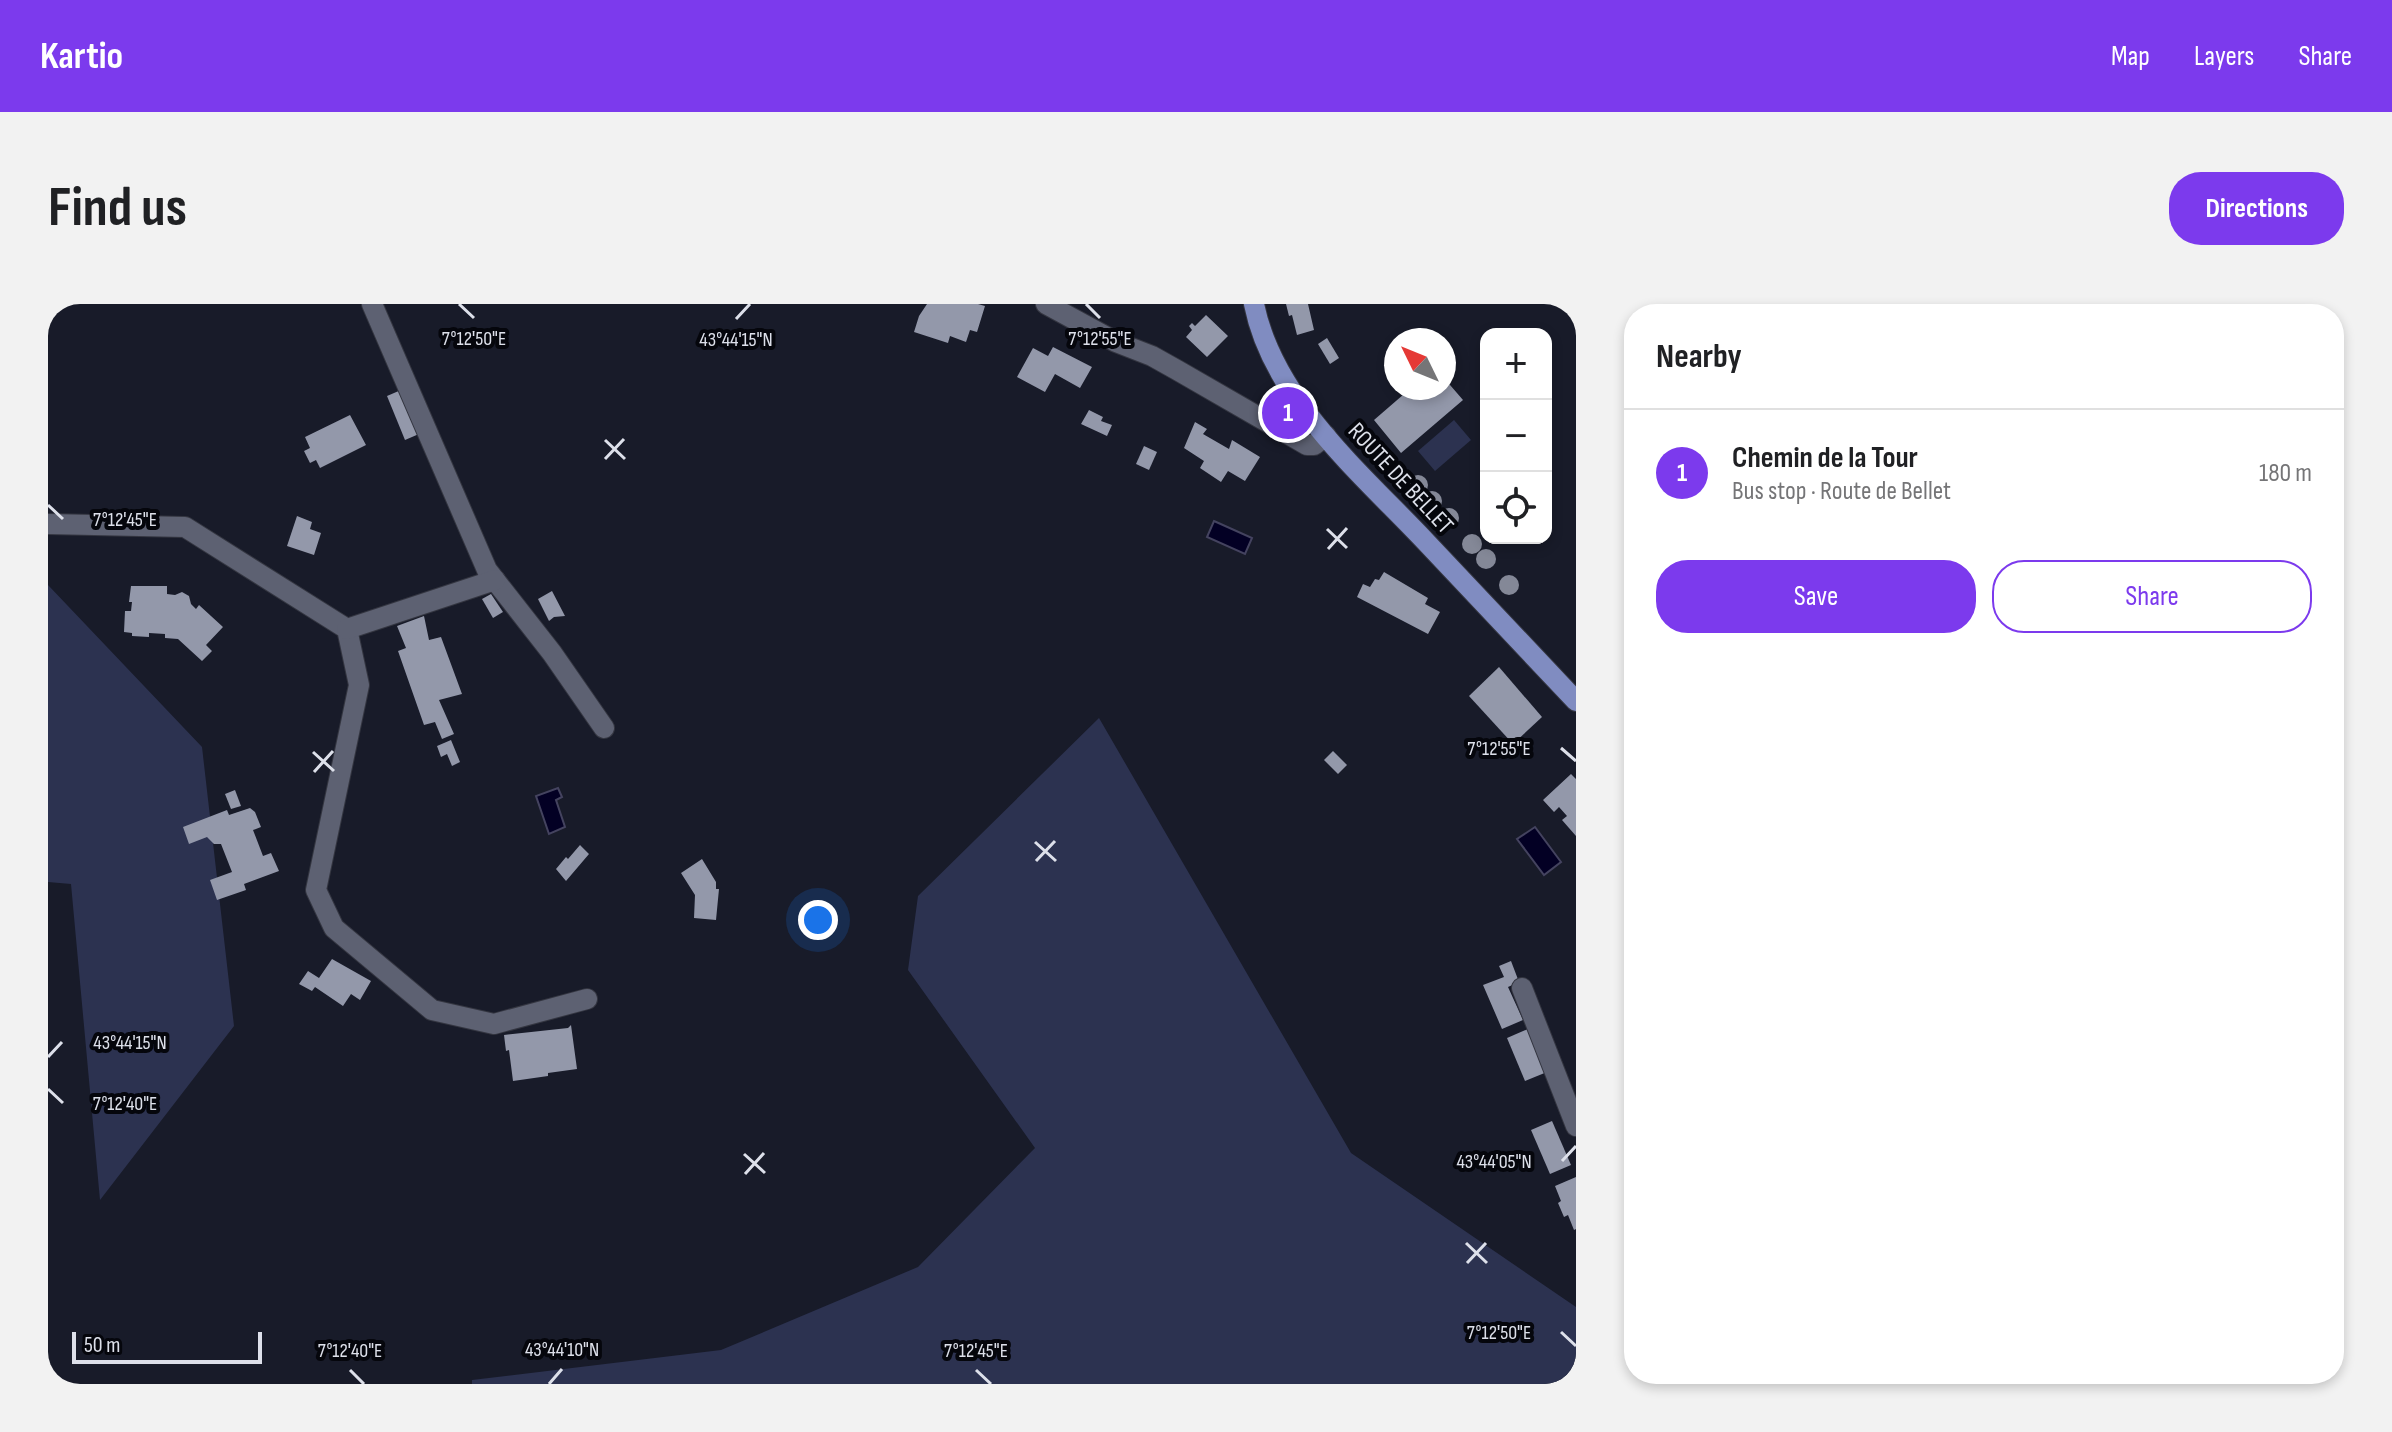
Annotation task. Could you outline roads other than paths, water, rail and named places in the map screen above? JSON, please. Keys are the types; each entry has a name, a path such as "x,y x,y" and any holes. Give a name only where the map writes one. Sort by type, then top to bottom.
{"main road":[{"name":"ROUTE DE BELLET","path":"1254,304 1270,353 1281,375 1326,436 1576,701"}],"street":[{"path":"372,304 487,570 552,653 604,728"},
{"path":"1046,304 1116,342 1152,356 1307,445 1314,445 1326,436"},
{"path":"48,524 185,527 347,629 359,685 316,890 334,928 432,1010 494,1024 587,999"},
{"path":"347,629 495,580"},
{"path":"1522,988 1576,1126"}],"place":[{"name":"Chemin de la Tour","path":"1288,413"}]}
